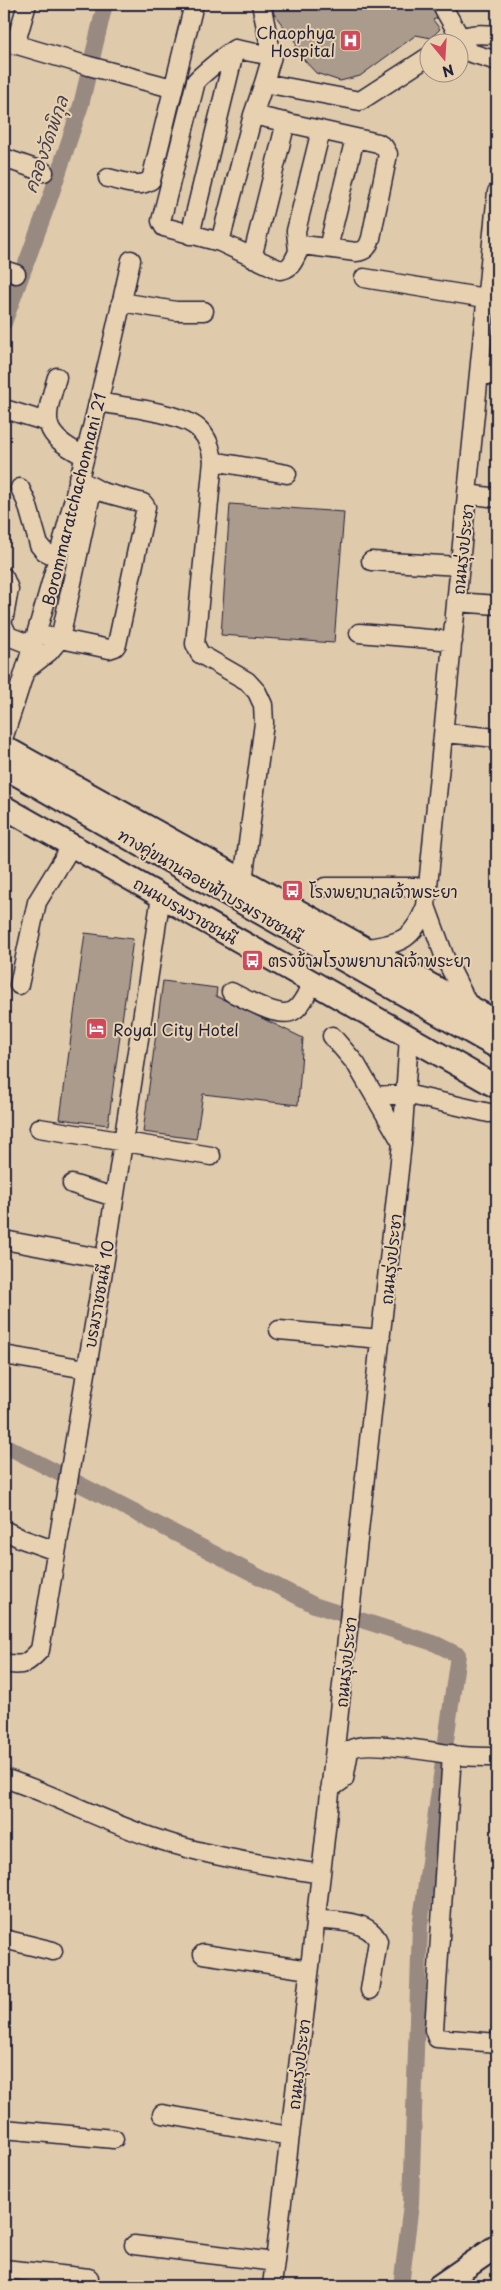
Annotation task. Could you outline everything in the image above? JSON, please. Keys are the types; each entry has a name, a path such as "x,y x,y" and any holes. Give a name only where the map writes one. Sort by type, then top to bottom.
{"main road":[{"path":"4,747 243,881 368,948 497,1022"},
{"name":"ทางคู่ขนานลอยฟ้าบรมราชชนนี","path":"4,767 497,1047"},
{"name":"ทางคู่ขนานลอยฟ้าบรมราชชนนี","path":"4,791 497,1070"},
{"name":"ถนนบรมราชชนนี","path":"4,807 497,1087"},
{"path":"439,2286 497,2246"}],"street":[{"path":"27,4 10,43 172,88"},
{"path":"108,178 135,184 145,184 151,180 194,4"},
{"path":"220,242 253,115 272,56 261,4"},
{"path":"440,4 454,32"},
{"path":"468,40 478,34 497,35"},
{"path":"468,48 497,60"},
{"path":"253,115 382,144 388,154 368,248 356,252 309,245 303,246 298,251 292,265 287,270 280,270 220,242 164,227 161,220 196,81 201,74 213,68 230,51 235,49 272,56"},
{"path":"190,235 235,49"},
{"path":"264,83 360,101 418,63"},
{"path":"252,258 286,122"},
{"path":"298,251 296,231 321,130"},
{"path":"328,248 355,138"},
{"path":"4,158 44,172"},
{"name":"ถนนรุ่งประชา","path":"368,948 387,946 410,934 417,927 426,906 445,733 485,298 497,192"},
{"name":"Borommaratchachonnani 21","path":"4,736 26,670 58,558 98,402 131,260"},
{"path":"364,278 485,298"},
{"path":"122,302 176,311 204,311"},
{"path":"479,373 497,376"},
{"path":"57,377 48,407 47,422 50,430 58,439 84,456"},
{"path":"98,402 170,416 188,422 199,429 208,441 212,461 195,644 200,654 247,681 257,692 263,705 264,723 243,881"},
{"path":"8,410 47,422"},
{"path":"212,461 287,474"},
{"path":"4,627 8,636 35,640 60,639 109,649 117,644 146,508 143,503 109,495 94,489 78,479"},
{"path":"20,488 27,503 39,545 44,551 58,558"},
{"path":"26,670 49,652 60,639 87,510 94,489"},
{"path":"467,494 497,498"},
{"path":"372,561 460,566"},
{"path":"4,577 9,589 4,617"},
{"path":"456,602 497,605"},
{"path":"359,633 453,641"},
{"path":"445,733 497,738"},
{"path":"19,985 37,902 72,846"},
{"path":"326,887 428,887"},
{"name":"บรมราชชนนี 10","path":"4,1663 17,1666 29,1661 40,1650 105,1260 161,896"},
{"name":"ถนนรุ่งประชา","path":"426,906 445,958 468,1006"},
{"path":"231,992 268,1009 284,1014 294,1011 300,1005 313,982"},
{"path":"332,1036 356,1064 402,1143"},
{"name":"ถนนรุ่งประชา","path":"272,2286 321,1874 381,1339 402,1143 409,1037"},
{"path":"375,1096 406,1094 489,1113"},
{"path":"39,1128 211,1156"},
{"path":"72,1184 114,1196"},
{"path":"4,1240 105,1260"},
{"path":"279,1330 381,1339"},
{"path":"4,1355 86,1369"},
{"path":"4,1530 22,1539 56,1551"},
{"path":"330,1790 344,1780 348,1756 352,1748 385,1746 497,1758"},
{"path":"452,1754 434,2030 437,2038 497,2043"},
{"path":"4,1778 106,1821 158,1840 228,1858 321,1874"},
{"path":"315,1919 366,1926 375,1934 378,1941 370,1990"},
{"path":"4,1939 53,1951"},
{"path":"203,1954 309,1970"},
{"path":"162,2114 290,2136"},
{"path":"4,2128 114,2139"},
{"path":"134,2244 275,2262"},
{"path":"4,2269 89,2278"}],"building":[{"name":"Chaophya Hospital","path":"272,4 430,4 437,18 433,20 440,29 437,32 418,32 418,35 360,76 340,81 316,73 294,49 297,44 274,14"},
{"path":"230,504 344,512 334,643 221,635"},
{"name":"Royal City Hotel","path":"85,933 133,939 108,1125 60,1119"},
{"path":"163,981 217,988 216,996 303,1038 298,1105 203,1094 196,1139 143,1132"}],"waterway":[{"name":"คลองวัดพิกุล","path":"4,323 49,201 81,105 105,4"},
{"path":"4,1445 314,1605 436,1644 458,1655 420,1926 411,2204 401,2286"}],"place":[{"name":"Chaophya Hospital","path":"351,41"},
{"name":"โรงพยาบาลเจ้าพระยา","path":"293,891"},
{"name":"ตรงข้ามโรงพยาบาลเจ้าพระยา","path":"252,960"},
{"name":"Royal City Hotel","path":"97,1029"}]}
